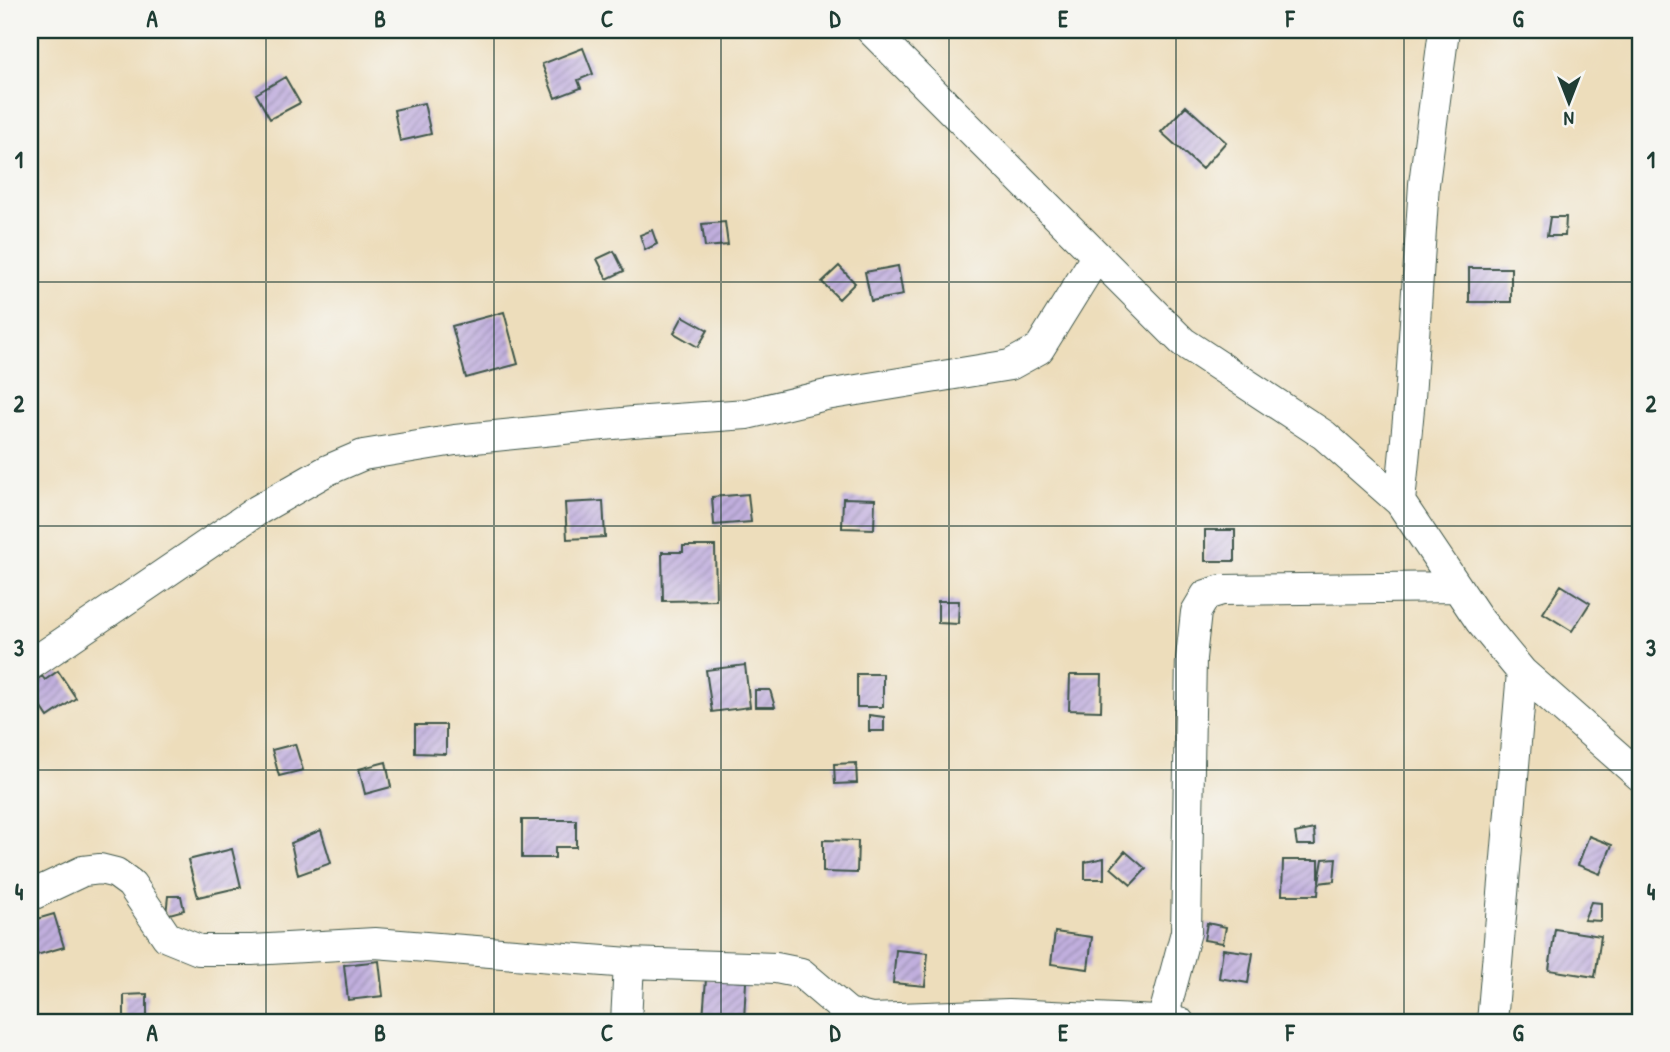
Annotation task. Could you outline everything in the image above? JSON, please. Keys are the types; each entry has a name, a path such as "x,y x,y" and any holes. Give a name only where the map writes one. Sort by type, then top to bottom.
{"street":[{"path":"871,30 1183,342 1324,435 1400,502 1480,621 1522,672 1639,774"},
{"path":"1400,502 1410,398 1424,184 1444,30"},
{"path":"30,665 258,510 328,470 363,455 455,440 747,414 826,395 1010,365 1039,349 1096,257"},
{"path":"1162,1021 1186,932 1192,639 1196,612 1206,595 1222,590 1457,587"},
{"path":"1492,1022 1522,672"},
{"path":"30,896 83,870 116,873 131,884 167,937 199,950 252,950 374,943 629,963 776,968 801,973 848,1013 871,1019 1009,1014 1179,1022"},
{"path":"626,1022 629,963"}],"building":[{"path":"583,48 593,74 578,80 581,88 555,98 542,64"},
{"path":"285,77 300,103 270,119 256,94"},
{"path":"424,103 431,134 400,141 394,110"},
{"path":"1186,106 1226,142 1202,169 1161,132"},
{"path":"1550,217 1566,217 1565,236 1547,236"},
{"path":"725,222 728,245 705,247 702,224"},
{"path":"652,230 657,244 645,250 640,235"},
{"path":"614,251 624,271 607,279 597,259"},
{"path":"839,266 855,283 839,299 822,282"},
{"path":"898,266 903,295 871,301 865,272"},
{"path":"1469,268 1511,268 1511,302 1469,302"},
{"path":"504,312 518,364 466,378 452,326"},
{"path":"683,316 708,330 698,347 674,333"},
{"path":"748,494 751,522 714,525 712,497"},
{"path":"843,498 875,499 874,529 842,528"},
{"path":"603,501 605,537 567,539 565,503"},
{"path":"1205,530 1235,530 1235,561 1205,561"},
{"path":"683,546 715,546 716,600 663,601 662,552 683,552"},
{"path":"1561,585 1590,603 1572,631 1543,613"},
{"path":"938,601 959,601 958,624 938,623"},
{"path":"745,665 750,707 712,712 706,670"},
{"path":"58,671 76,698 48,717 30,690 30,684 42,676 45,680"},
{"path":"857,674 883,674 883,707 857,707"},
{"path":"1070,675 1102,675 1101,711 1069,710"},
{"path":"755,690 770,690 775,707 755,707"},
{"path":"869,715 884,717 884,731 869,731"},
{"path":"415,725 446,725 446,754 415,753"},
{"path":"295,744 303,770 279,776 272,750"},
{"path":"386,762 391,787 365,794 359,769"},
{"path":"856,763 857,783 835,784 834,764"},
{"path":"522,820 576,820 576,847 555,847 555,858 522,858"},
{"path":"1314,829 1315,845 1297,845 1295,833"},
{"path":"321,830 331,863 298,875 291,843"},
{"path":"1589,836 1612,845 1600,874 1578,865"},
{"path":"823,840 858,841 857,873 823,872"},
{"path":"232,849 241,887 198,897 188,860"},
{"path":"1125,851 1146,869 1131,885 1111,868"},
{"path":"1104,858 1104,879 1085,879 1085,862"},
{"path":"1336,858 1334,881 1319,883 1318,895 1282,895 1283,860 1319,860 1319,882 1323,859"},
{"path":"168,896 181,896 184,910 166,915"},
{"path":"1591,902 1601,903 1601,921 1584,920"},
{"path":"54,914 64,947 30,957 30,921"},
{"path":"1207,923 1226,927 1223,943 1204,940"},
{"path":"1555,929 1601,936 1595,977 1549,970"},
{"path":"1055,932 1092,937 1088,969 1051,964"},
{"path":"1223,949 1253,953 1248,983 1219,978"},
{"path":"896,950 928,953 925,986 893,983"},
{"path":"379,961 383,996 348,1000 344,965"},
{"path":"706,979 746,982 744,1020 703,1018"},
{"path":"147,994 147,1018 124,1018 124,995"}]}
